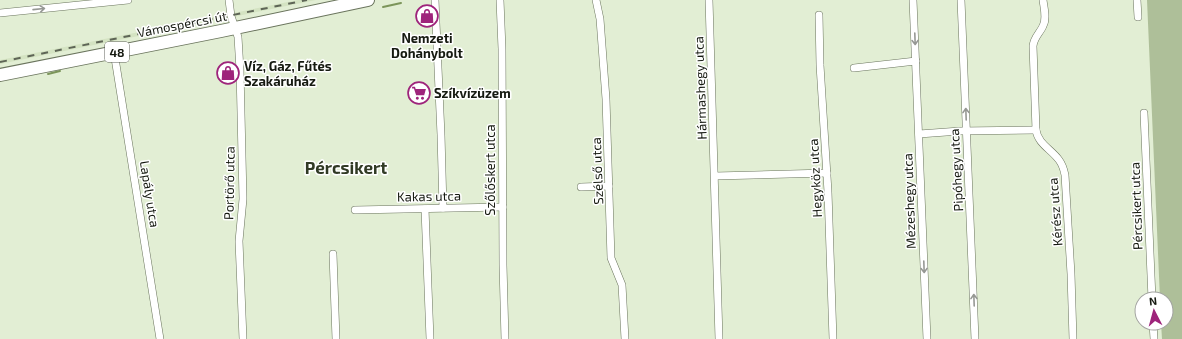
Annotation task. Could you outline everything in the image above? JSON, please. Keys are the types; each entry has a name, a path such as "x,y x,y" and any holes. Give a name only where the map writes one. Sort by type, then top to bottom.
{"main road":[{"name":"Vámospércsi út","path":"0,75 368,0"}],"street":[{"path":"0,13 128,0"},
{"name":"Portörő utca","path":"229,0 230,14 238,37 242,135 243,199 239,241 243,339"},
{"path":"435,0 443,208"},
{"name":"Szőlőskert utca","path":"500,0 502,49 505,339"},
{"name":"Szélső utca","path":"596,0 600,19 606,99 611,259 622,287 625,339"},
{"name":"Hármashegy utca","path":"709,0 719,339"},
{"name":"Mézeshegy utca","path":"913,0 927,339"},
{"name":"Pipóhegy utca","path":"961,0 975,339"},
{"name":"Kérész utca","path":"1043,0 1045,22 1036,37 1033,46 1036,130 1039,139 1059,160 1065,175 1073,339"},
{"path":"1137,0 1138,17"},
{"name":"Hegyköz utca","path":"819,15 833,339"},
{"name":"Lapály utca","path":"114,52 160,339"},
{"path":"854,68 916,61"},
{"name":"Pércsikert utca","path":"1144,113 1152,291"},
{"path":"919,134 966,131 1036,130"},
{"path":"715,176 827,173"},
{"path":"581,186 609,186"},
{"name":"Kakas utca","path":"355,210 503,207"},
{"path":"425,209 430,339"},
{"path":"333,254 336,339"}],"shaded area":[{"path":"298,0 316,0 0,64 0,60"},
{"path":"1147,0 1182,0 1182,339 1162,339 1162,331 1174,331 1174,291 1160,291"}],"waterway":[{"path":"383,7 401,3"},
{"path":"48,74 60,71"}],"railway":[{"path":"0,62 307,0"}],"place":[{"name":"Nemzeti Dohánybolt","path":"427,16"},
{"name":"Víz, Gáz, Fűtés Szakáruház","path":"228,73"},
{"name":"Szíkvízüzem","path":"419,93"}],"district":[{"name":"Pércsikert","path":"346,167"}]}
